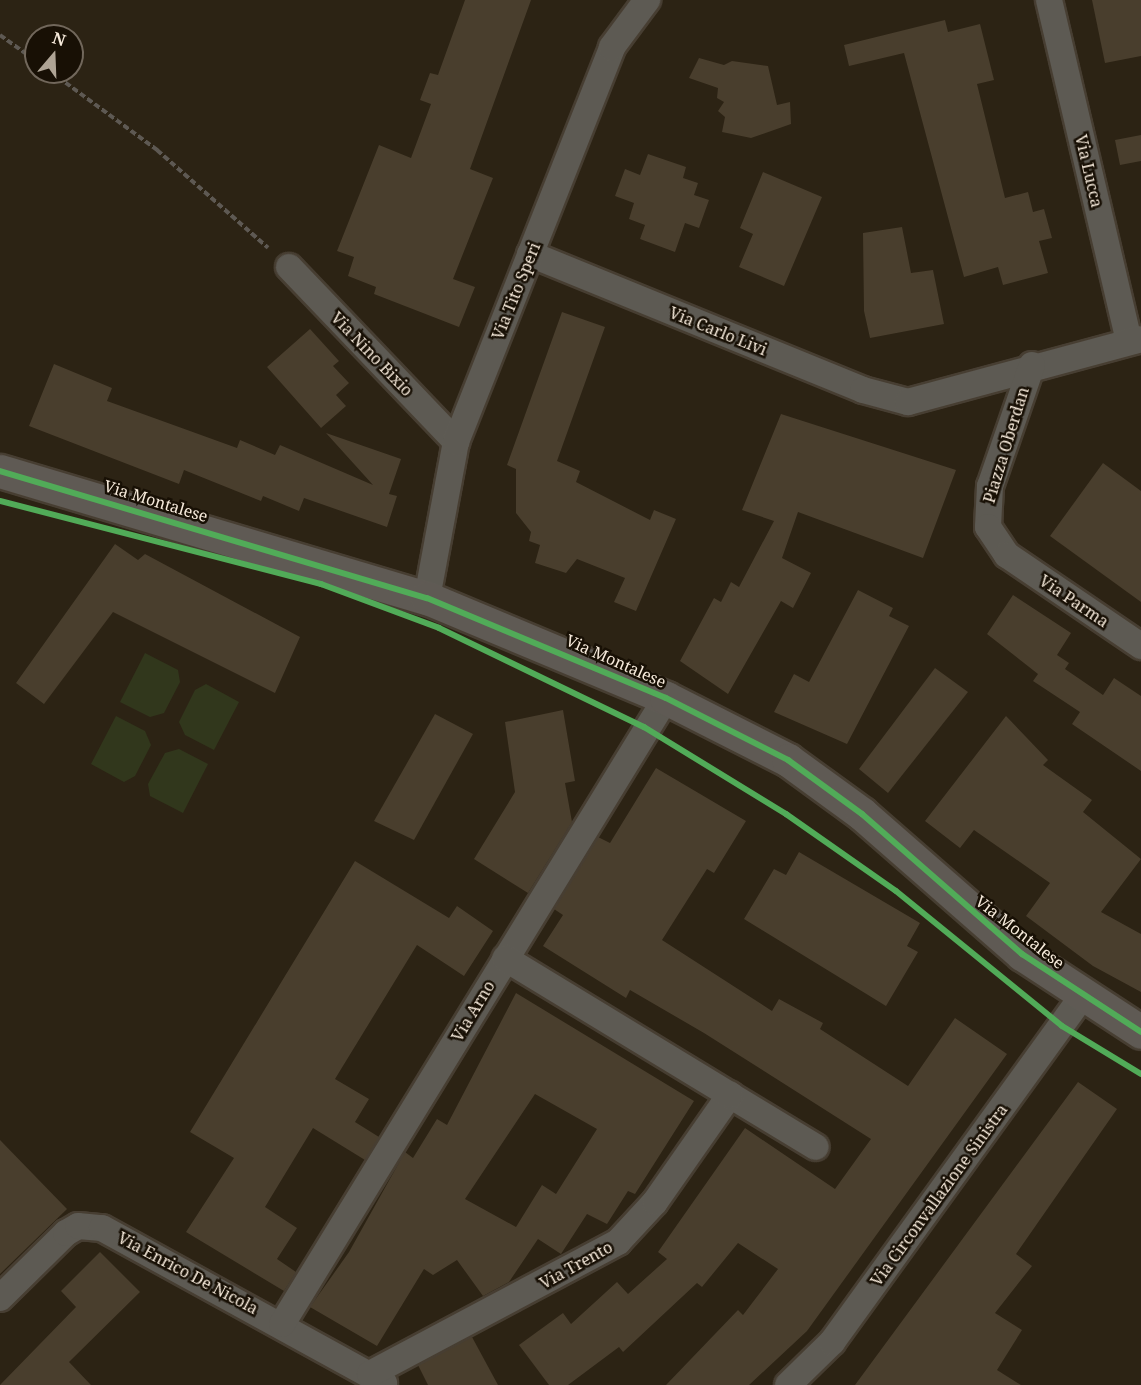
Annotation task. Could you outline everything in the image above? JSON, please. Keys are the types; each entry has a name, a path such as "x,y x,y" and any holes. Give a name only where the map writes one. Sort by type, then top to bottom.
{"street":[{"name":"Via Tito Speri","path":"428,598 456,442 612,47 647,0"},
{"name":"Via Lucca","path":"1049,0 1135,340"},
{"name":"Via Carlo Livi","path":"530,254 863,390 908,402"},
{"name":"Via Nino Bixio","path":"289,267 456,442"},
{"name":"Piazza Oberdan","path":"908,402 1032,365 1135,340"},
{"name":"Piazza Oberdan","path":"1007,555 988,527 986,507 1032,365"},
{"name":"Via Montalese","path":"0,471 428,598 666,698 788,760 817,781 1022,954 1082,997 1141,1032"},
{"name":"Via Parma","path":"1007,555 1141,646"},
{"name":"Via Arno","path":"282,1324 666,698"},
{"path":"505,958 816,1147"},
{"name":"Via Circonvallazione Sinistra","path":"788,1385 832,1342 1082,997"},
{"name":"Via Trento","path":"378,1379 618,1242 655,1202 730,1095"},
{"name":"Via Enrico De Nicola","path":"0,1298 66,1233 91,1226 282,1324 378,1379"}],"path":[{"path":"0,35 24,52"},
{"path":"67,84 156,150 289,267"}],"green space":[{"path":"145,653 178,670 180,682 164,713 150,717 120,702"},
{"path":"206,684 239,702 214,750 185,735 179,722 195,690"},
{"path":"116,716 145,731 151,745 135,776 124,782 91,764"},
{"path":"179,749 208,764 183,813 150,796 148,784 165,753"}],"building":[{"path":"465,0 531,0 470,169 493,178 453,279 475,287 459,327 374,294 376,287 348,276 354,257 337,251 379,145 411,158 431,104 420,100 430,73 438,75"},
{"path":"1092,0 1141,0 1141,56 1105,63"},
{"path":"945,20 948,32 980,24 994,80 977,84 1005,198 1028,192 1033,212 1044,209 1052,238 1039,241 1048,273 1003,285 998,267 964,277 904,53 849,66 844,45"},
{"path":"699,58 724,65 732,61 768,66 777,105 790,102 791,124 751,138 722,132 725,117 718,111 724,102 717,98 718,88 689,78"},
{"path":"1141,135 1141,161 1120,165 1115,140"},
{"path":"648,154 686,167 683,178 698,183 694,195 709,200 699,228 685,223 675,252 640,239 645,225 629,219 634,203 615,196 625,169 640,175"},
{"path":"763,172 822,197 784,286 739,267 753,234 740,228"},
{"path":"902,227 911,273 933,270 944,324 870,338 864,311 863,233"},
{"path":"562,312 605,327 557,461 580,471 576,482 650,520 654,510 676,519 636,611 614,602 625,578 577,559 566,573 535,563 540,545 529,541 531,532 516,513 516,469 507,465"},
{"path":"310,329 339,361 333,366 349,383 336,395 346,406 321,428 267,367"},
{"path":"54,364 112,388 107,401 237,448 240,440 275,455 280,445 373,485 326,433 401,459 389,494 397,496 387,527 304,498 299,511 263,496 261,501 184,470 179,484 29,426"},
{"path":"781,414 956,470 923,558 798,512 782,558 811,573 793,608 781,601 728,694 680,661 714,598 721,602 731,582 739,587 774,521 742,510"},
{"path":"1103,463 1141,491 1141,602 1050,536"},
{"path":"115,544 138,560 145,554 300,637 275,693 113,612 44,704 16,683"},
{"path":"858,590 893,608 889,616 909,626 847,744 774,712 794,674 809,682"},
{"path":"1013,595 1071,633 1057,655 1069,663 1065,669 1103,695 1114,678 1141,696 1141,771 1072,724 1080,712 1033,681 1038,674 987,634"},
{"path":"935,668 968,692 888,793 859,769"},
{"path":"563,710 575,781 565,783 572,822 528,893 474,859 515,792 505,722"},
{"path":"435,714 473,734 414,840 374,821"},
{"path":"1006,716 1048,760 1043,765 1092,800 1083,812 1141,859 1101,912 1141,934 1141,992 1093,966 1026,916 1050,883 974,830 960,848 925,821"},
{"path":"656,768 746,821 714,873 707,869 662,940 772,1011 779,999 823,1023 820,1029 908,1086 955,1018 1007,1054 807,1331 749,1385 666,1385 738,1310 743,1315 778,1269 738,1243 702,1287 697,1283 623,1352 619,1347 568,1385 549,1385 519,1345 563,1313 571,1324 617,1282 628,1294 667,1259 658,1252 745,1128 835,1189 871,1139 704,1033 630,990 626,998 543,946 563,915 554,909 598,837 610,843"},
{"path":"799,852 920,923 907,946 918,952 886,1006 744,919 774,869 786,875"},
{"path":"355,861 449,918 457,906 493,931 464,976 417,945 335,1079 369,1099 355,1122 379,1137 365,1160 313,1128 265,1207 297,1228 277,1259 296,1272 284,1291 186,1232 234,1158 190,1132"},
{"path":"516,993 694,1101 635,1194 628,1191 607,1224 587,1214 561,1254 538,1239 509,1282 483,1296 457,1260 433,1275 424,1269 377,1346 310,1307 349,1252 405,1152 413,1158 437,1119 447,1125","holes":["535,1094 597,1129 556,1194 542,1185 516,1227 465,1199"]},
{"path":"1078,1082 1117,1109 1016,1254 1032,1266 995,1313 1022,1330 997,1370 1021,1385 855,1385"},
{"path":"0,1140 67,1209 0,1274"},
{"path":"100,1252 140,1292 69,1362 91,1385 0,1385 76,1307 61,1291"},
{"path":"472,1337 498,1385 428,1385 418,1365"}],"cycle path":[{"path":"0,471 427,598 666,698 788,760 862,814 1022,954 1141,1032"},
{"path":"0,501 321,584 439,628 644,727 786,814 896,891 1062,1026 1141,1074"}]}
